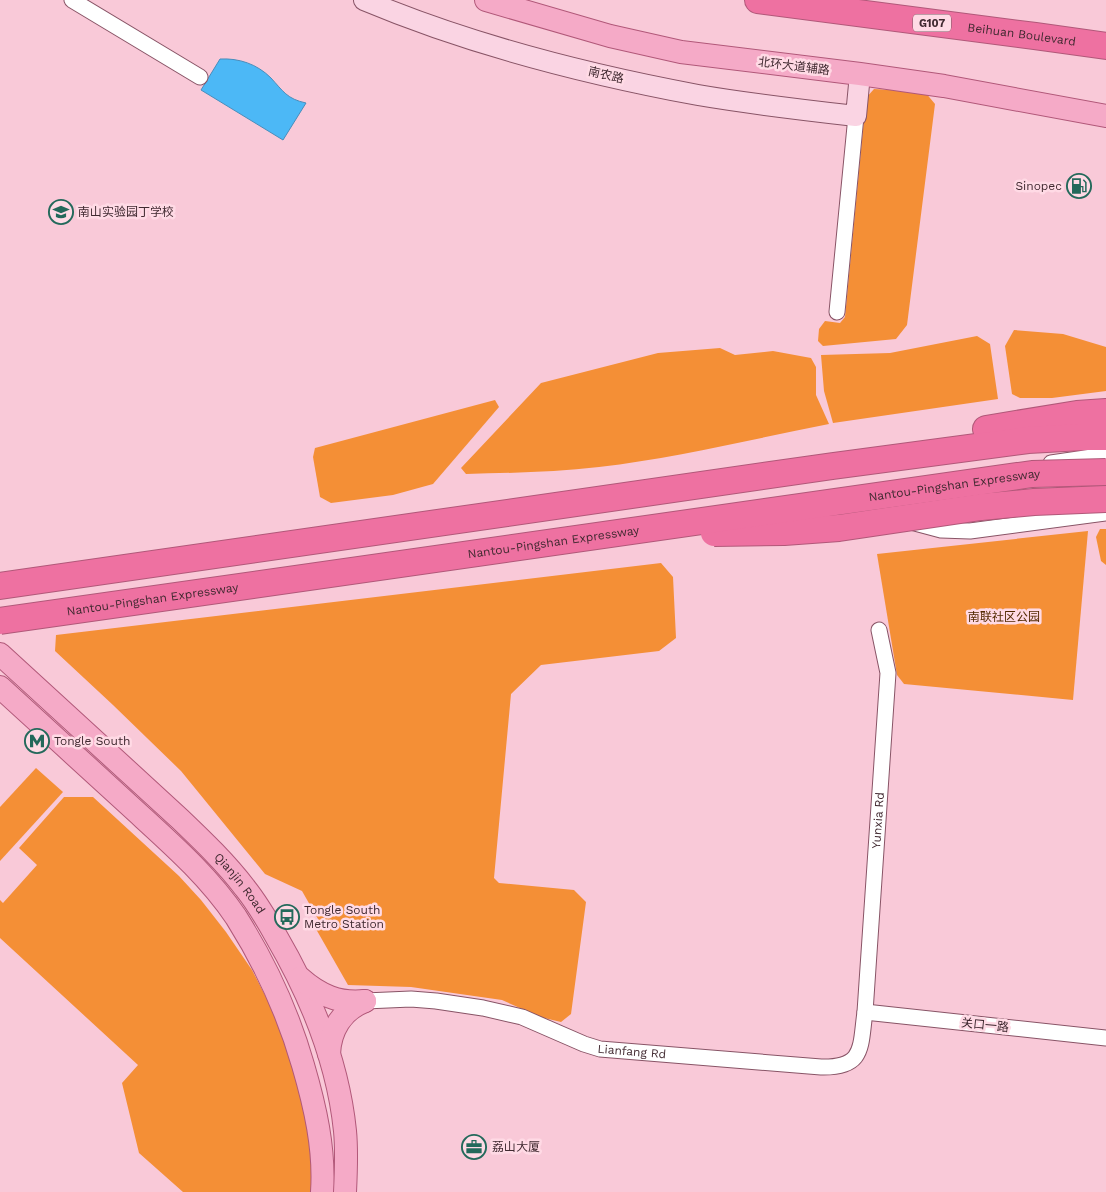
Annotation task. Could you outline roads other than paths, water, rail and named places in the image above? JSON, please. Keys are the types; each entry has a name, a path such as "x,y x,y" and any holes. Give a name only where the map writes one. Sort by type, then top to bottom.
{"highway":[{"name":"Beihuan Boulevard","path":"758,0 1106,46"},
{"path":"833,466 951,435 1077,414 1106,412"},
{"path":"0,586 833,466 1028,440 1106,437"},
{"name":"Nantou-Pingshan Expressway","path":"0,622 1032,474 1106,472"},
{"path":"639,530 727,533 784,532 830,529 981,507 1034,502 1106,500"}],"main road":[{"name":"北环大道辅路","path":"486,0 610,36 681,52 944,86 1106,116"},
{"name":"Qianjin Road","path":"0,654 180,819 225,864 246,889 269,924 291,961 309,1000 336,1078 345,1131 345,1192"},
{"name":"Qianjin Road","path":"0,687 192,864 235,916 258,954 276,991 294,1036 318,1123 322,1151 322,1192"},
{"path":"298,976 320,994 333,999 365,1001"},
{"path":"329,1054 332,1032 339,1021 357,1004 365,1001"},
{"path":"309,1085 316,1093 324,1095 335,1087 336,1078"},
{"path":"318,1123 322,1113 330,1110 338,1113 344,1120"}],"street":[{"path":"72,0 200,77"},
{"name":"南农路","path":"364,0 498,48 590,72 700,95 856,116"},
{"path":"837,312 860,74"},
{"path":"61,610 832,494 1106,455"},
{"path":"832,494 892,517 941,530 970,531 1106,513"},
{"name":"Yunxia Rd","path":"865,1012 888,673 879,630"},
{"name":"Lianfang Rd","path":"365,1001 411,999 483,1008 522,1018 600,1049 821,1067 842,1066 854,1060 860,1047 865,1012"},
{"name":"关口一路","path":"865,1012 1106,1038"}],"water":[{"path":"220,59 241,61 260,69 290,97 306,103 283,140 201,90"}],"place":[{"name":"Sinopec","path":"1079,186"},
{"name":"南山实验园丁学校","path":"61,212"},
{"name":"Tongle South","path":"37,741"},
{"name":"Tongle South Metro Station","path":"287,917"},
{"name":"荔山大厦","path":"474,1147"}],"park label":[{"name":"南联社区公园","path":"1004,617"}]}
